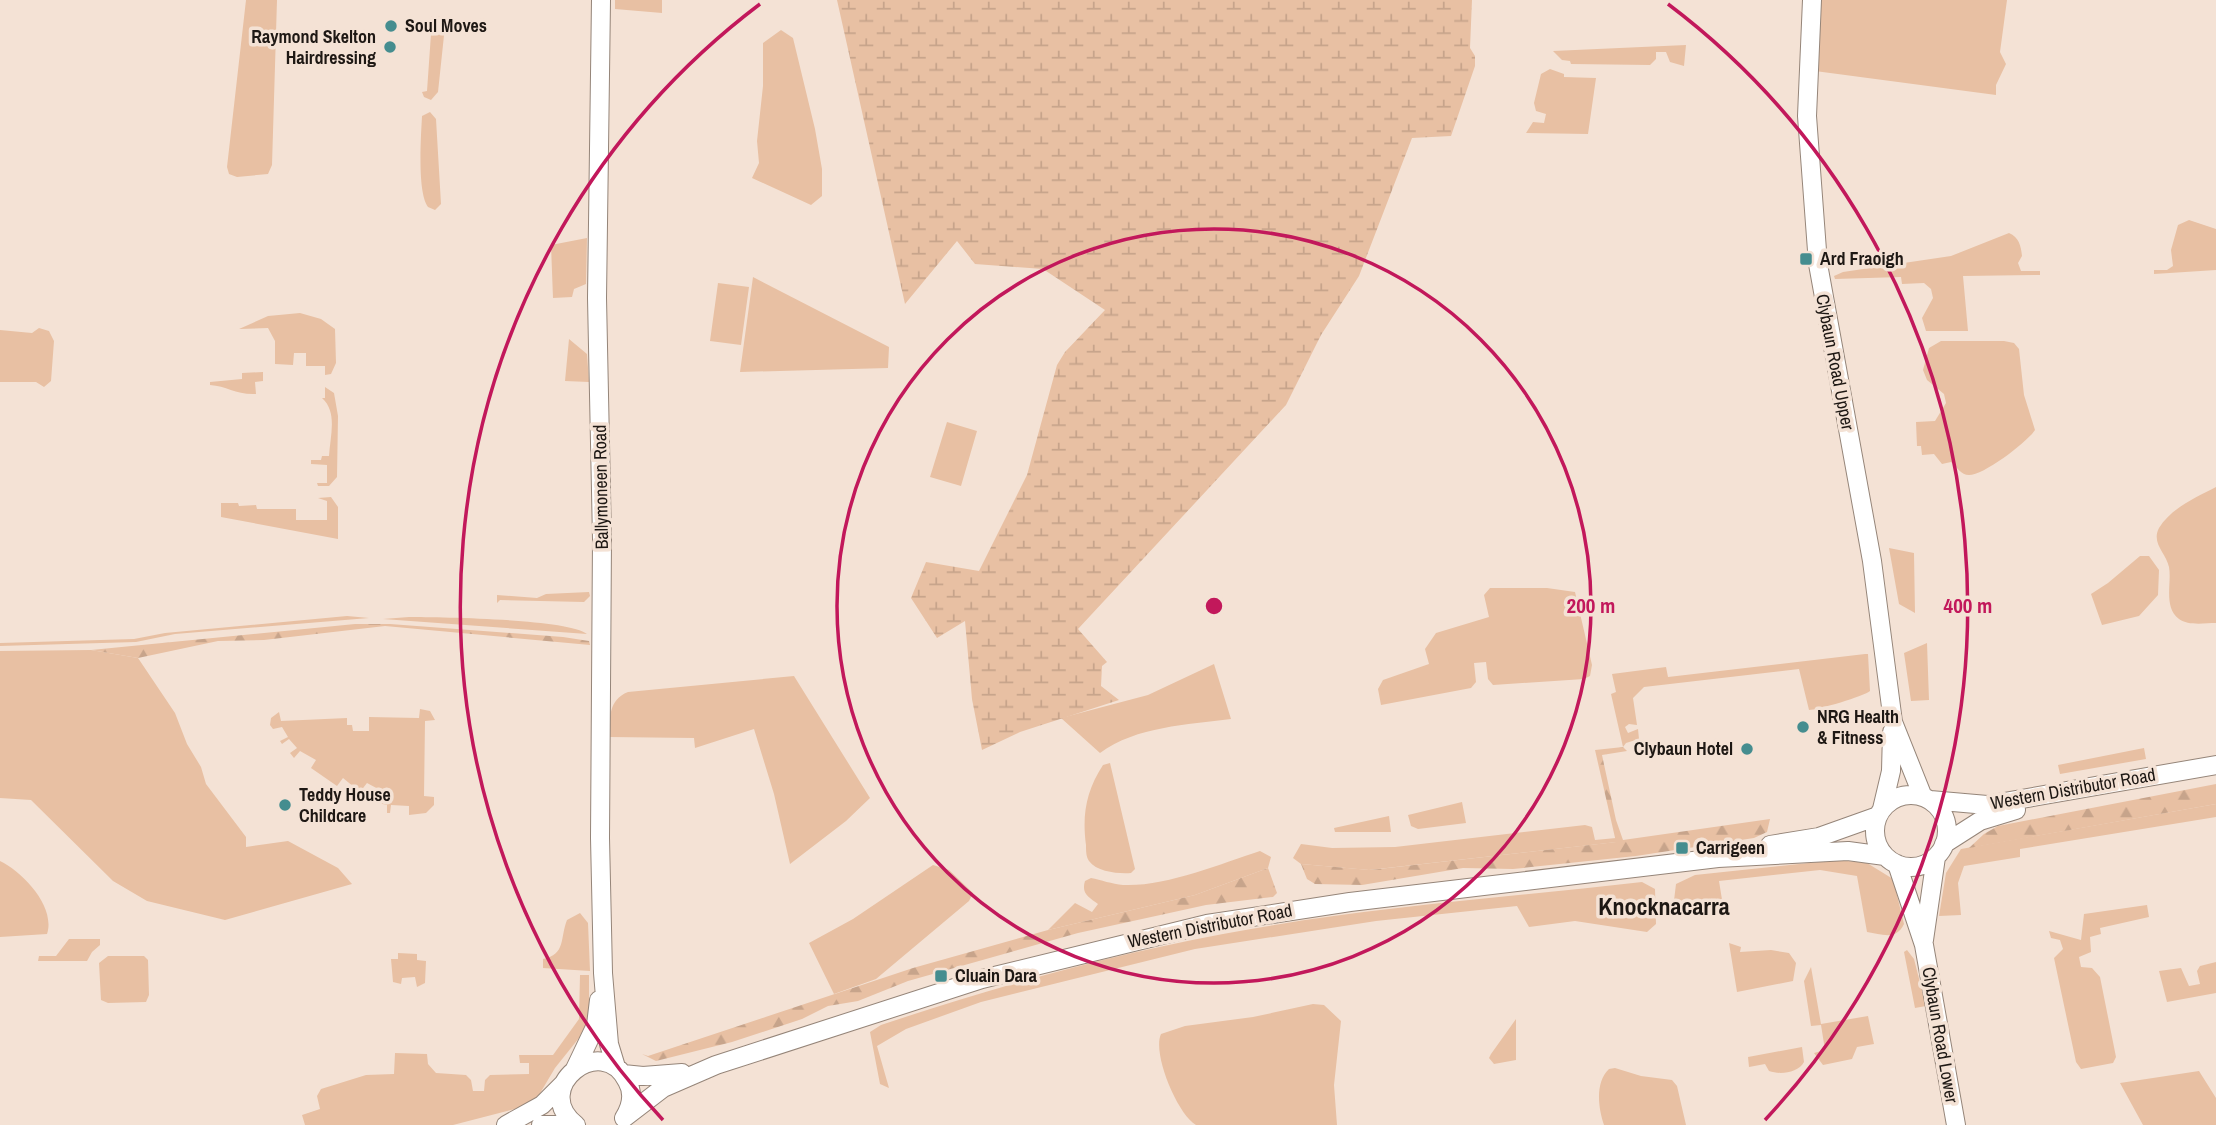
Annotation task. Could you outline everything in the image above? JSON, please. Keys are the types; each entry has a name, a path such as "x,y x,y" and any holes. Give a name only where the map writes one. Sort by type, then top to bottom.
{"street":[{"name":"Ballymoneen Road","path":"601,0 597,317 602,501 599,796 603,973 609,1044 631,1096 618,1123"},
{"name":"Clybaun Road Upper","path":"1812,0 1807,116 1815,240 1870,551 1893,722 1891,771 1880,813"},
{"name":"Clybaun Road Upper","path":"1893,722 1927,799"},
{"name":"Western Distributor Road","path":"1927,799 1987,805 2216,765"},
{"name":"Western Distributor Road","path":"1940,851 1968,827 2010,811 2216,773"},
{"path":"1902,796 1927,799 1945,821 1940,851 1917,867 1891,860 1876,840 1880,813 1902,796"},
{"name":"Western Distributor Road","path":"1718,858 1819,836 1880,813"},
{"name":"Western Distributor Road","path":"618,1123 663,1088 716,1065 982,979 1207,924 1350,902 1718,858 1848,851 1891,860"},
{"name":"Clybaun Road Lower","path":"1924,945 1940,851"},
{"name":"Clybaun Road Lower","path":"1891,860 1924,945 1956,1125"},
{"name":"Ballymoneen Road","path":"563,1084 575,1069 596,1025 603,973"},
{"name":"Western Distributor Road","path":"575,1069 592,1062 619,1070 659,1076 716,1065"},
{"path":"563,1084 562,1104 575,1124"},
{"path":"506,1125 542,1105 563,1084"},
{"path":"541,1125 575,1124"}],"green space":[{"path":"246,0 277,0 272,165 268,174 237,177 229,174 227,167"},
{"path":"615,0 662,0 662,13 615,9"},
{"path":"837,0 1472,0 1470,48 1475,56 1475,66 1451,136 1412,138 1359,276 1321,335 1286,405 1078,629 1107,662 1102,666 1101,686 1119,700 1020,732 982,750 972,699 965,621 937,638 911,598 926,562 979,571 1027,475 1057,365 1065,352 1105,310 1043,269 975,264 957,241 905,304"},
{"path":"1818,0 2007,0 2000,52 2006,64 1996,85 1996,95 1815,71"},
{"path":"432,16 442,17 445,26 438,92 431,100 424,97 422,92 427,91 431,34 425,33"},
{"path":"781,30 793,38 822,169 822,196 811,205 752,178 759,163 757,141 763,86 763,43"},
{"path":"1686,45 1684,66 1670,62 1666,52 1656,52 1656,59 1650,65 1571,64 1553,51"},
{"path":"1550,69 1564,74 1564,77 1596,78 1588,134 1526,133 1533,122 1544,123 1546,114 1536,111 1534,103 1541,74"},
{"path":"430,112 436,119 441,204 435,210 428,207 425,200 421,177 422,116"},
{"path":"2189,220 2216,229 2216,270 2154,274 2154,270 2167,270 2173,266 2171,250 2178,225"},
{"path":"2009,233 2020,245 2022,256 2018,263 2021,271 2040,271 2040,275 1963,276 1968,331 1926,331 1922,318 1933,298 1931,289 1924,283 1902,284 1901,277 1835,279 1834,276 1843,272 1951,256"},
{"path":"587,238 586,284 574,289 572,297 553,298 551,245"},
{"path":"753,277 889,347 888,368 740,372"},
{"path":"718,283 749,287 741,345 710,341"},
{"path":"300,313 321,319 335,329 336,363 331,374 325,375 325,366 306,366 306,353 294,353 293,365 275,364 275,341 268,328 239,329 268,316"},
{"path":"39,328 49,331 54,341 51,381 44,387 36,382 0,382 0,330 32,333"},
{"path":"569,339 587,354 589,382 565,381"},
{"path":"1941,341 2004,341 2014,343 2019,349 2024,395 2035,430 2005,457 1976,474 1964,474 1951,462 1942,464 1934,454 1922,455 1921,446 1917,446 1916,422 1935,421 1946,403 1944,394 1927,380 1923,370 1929,348"},
{"path":"263,372 263,381 255,382 256,394 210,385 210,382 242,379 242,373"},
{"path":"325,387 334,393 338,416 337,477 329,486 318,486 317,483 327,483 327,465 311,464 311,460 321,460 322,456 329,456 331,433 332,417 322,398 325,398"},
{"path":"947,422 977,431 961,486 930,477"},
{"path":"2216,487 2216,623 2187,623 2179,619 2171,608 2169,567 2158,543 2157,533 2164,521 2177,509"},
{"path":"331,497 338,507 338,539 221,517 221,503 238,503 239,506 256,505 257,509 296,509 296,520 327,520 327,501 318,498"},
{"path":"1889,548 1914,553 1915,613 1899,604"},
{"path":"2140,556 2149,556 2159,570 2158,595 2139,616 2102,625 2091,594"},
{"path":"1490,588 1547,588 1575,592 1592,665 1590,676 1584,679 1493,685 1488,679 1486,662 1474,663 1476,682 1471,688 1381,705 1378,689 1383,680 1429,664 1425,649 1436,633 1489,617 1484,595"},
{"path":"589,592 590,596 584,602 500,600 497,603 497,595 537,598 546,594"},
{"path":"347,616 369,618 175,634 136,642 0,646 0,643 134,639 165,633"},
{"path":"409,617 531,622 575,629 587,634 383,619"},
{"path":"355,624 390,624 563,637 589,641 590,645 385,626 264,640 218,641 138,658 91,650"},
{"path":"1927,643 1929,700 1911,701 1904,653"},
{"path":"91,650 138,658 175,713 187,744 201,767 206,784 246,837 246,847 288,841 338,868 352,884 225,920 147,901 113,881 31,800 0,798 0,651"},
{"path":"1868,654 1870,691 1809,710 1799,669 1644,687 1633,698 1637,725 1629,724 1625,727 1628,733 1638,729 1639,739 1626,743 1623,747 1611,694 1616,692 1612,674 1666,667 1668,677"},
{"path":"1214,664 1231,719 1146,732 1114,744 1100,753 1061,718 1148,695"},
{"path":"794,676 870,798 846,821 790,864 774,794 754,729 695,748 694,738 609,737 613,705 621,695 628,692"},
{"path":"420,709 430,711 435,720 425,721 424,796 434,797 434,805 426,813 409,815 409,806 391,805 390,813 387,813 387,805 375,802 380,790 367,783 360,792 343,778 337,786 311,768 316,760 300,751 294,758 290,753 297,748 289,739 282,744 280,741 288,737 282,727 273,729 270,725 271,718 279,712 281,721 347,718 347,725 352,725 353,731 369,731 369,717 419,718"},
{"path":"1623,747 1627,751 1602,755 1623,840 1770,819 1767,832 1754,838 1636,856 1513,869 1463,868 1362,885 1315,884 1307,879 1301,864 1370,870 1616,842 1595,750"},
{"path":"2144,748 2146,759 2060,774 2058,765"},
{"path":"1110,763 1135,869 1131,873 1103,870 1093,865 1087,855 1087,804 1097,775 1103,765"},
{"path":"2216,784 2216,804 1969,848 1998,826"},
{"path":"1462,802 1466,823 1418,829 1411,826 1408,815"},
{"path":"2216,804 2216,817 2020,849 2020,857 1964,866 1958,883 1961,915 1939,916 1946,873 1961,849"},
{"path":"1389,816 1391,832 1335,832 1334,828"},
{"path":"1585,825 1592,827 1595,840 1616,838 1617,842 1369,870 1301,864 1293,858 1301,844 1332,848 1395,847"},
{"path":"1260,851 1271,857 1268,868 1195,895 1048,930 1075,903 1092,912 1098,904 1084,889 1085,881 1091,878 1123,885 1139,885 1192,874"},
{"path":"1837,860 1867,863 1893,879 1904,924 1897,933 1888,935 1867,932 1857,876 1820,870 1719,881 1724,912 1672,917 1676,884 1695,875"},
{"path":"0,861 18,873 36,892 47,913 47,934 0,937"},
{"path":"933,865 949,870 973,893 969,901 876,979 834,994 809,943 853,919"},
{"path":"1268,868 1277,893 1273,897 1206,905 1078,933 908,981 858,1001 828,1006 802,1019 732,1042 656,1061 642,1054 648,1056 913,968 1048,930 1195,895"},
{"path":"1642,882 1655,889 1656,924 1647,932 1575,921 1529,927 1517,906 1376,921 1195,949 981,1002 906,1029 877,1046 889,1088 880,1084 870,1032 881,1025 1064,970 1158,947 1300,921"},
{"path":"2147,905 2149,917 2100,928 2101,934 2090,937 2091,952 2079,957 2081,967 2092,968 2100,977 2116,1057 2113,1063 2081,1069 2076,1062 2054,958 2063,949 2060,940 2051,938 2049,931 2081,940 2084,914"},
{"path":"580,913 588,923 590,971 543,968 543,959 555,954 559,949 567,920"},
{"path":"69,939 100,939 100,945 87,961 38,961 39,956 56,956"},
{"path":"1729,943 1741,947 1740,952 1771,950 1789,953 1796,963 1793,981 1737,992"},
{"path":"1907,950 1914,959 1926,1006 1915,1008 1904,952"},
{"path":"398,953 417,954 417,960 426,961 425,983 417,987 415,977 402,978 401,984 393,982 391,959 398,959"},
{"path":"108,956 144,956 148,960 149,995 146,1002 108,1003 101,1000 99,963"},
{"path":"2216,962 2216,993 2167,1002 2159,971 2181,968 2189,986 2200,984 2197,971 2200,966"},
{"path":"1811,967 1821,1024 1868,1016 1874,1044 1857,1047 1852,1059 1823,1065 1814,1053 1825,1050 1821,1025 1811,1026 1804,981"},
{"path":"580,975 589,975 589,1012 583,1033 555,1068 539,1095 526,1106 453,1125 305,1125 302,1115 320,1109 317,1096 321,1089 366,1075 394,1074 395,1053 427,1054 428,1064 436,1073 466,1075 471,1080 473,1091 484,1091 485,1080 490,1075 529,1074 529,1063 520,1063 519,1055 553,1055 579,1019"},
{"path":"1313,1004 1324,1005 1341,1021 1334,1085 1337,1125 1196,1125 1189,1119 1174,1096 1163,1068 1159,1043 1161,1034 1185,1026 1253,1017"},
{"path":"1516,1019 1516,1060 1494,1064 1489,1058"},
{"path":"1802,1047 1804,1062 1793,1071 1769,1071 1765,1064 1749,1067 1748,1057"},
{"path":"1615,1068 1641,1076 1672,1080 1677,1086 1686,1125 1604,1125 1599,1103 1601,1081 1609,1069"},
{"path":"2199,1071 2216,1098 2216,1125 2143,1125 2120,1083"}],"place":[{"name":"Soul Moves","path":"391,26"},
{"name":"Raymond Skelton Hairdressing","path":"390,47"},
{"name":"Ard Fraoigh","path":"1806,259"},
{"name":"NRG Health & Fitness","path":"1803,727"},
{"name":"Clybaun Hotel","path":"1747,749"},
{"name":"Teddy House Childcare","path":"285,805"},
{"name":"Carrigeen","path":"1682,848"},
{"name":"Cluain Dara","path":"941,976"}],"district":[{"name":"Knocknacarra","path":"1664,907"}]}
